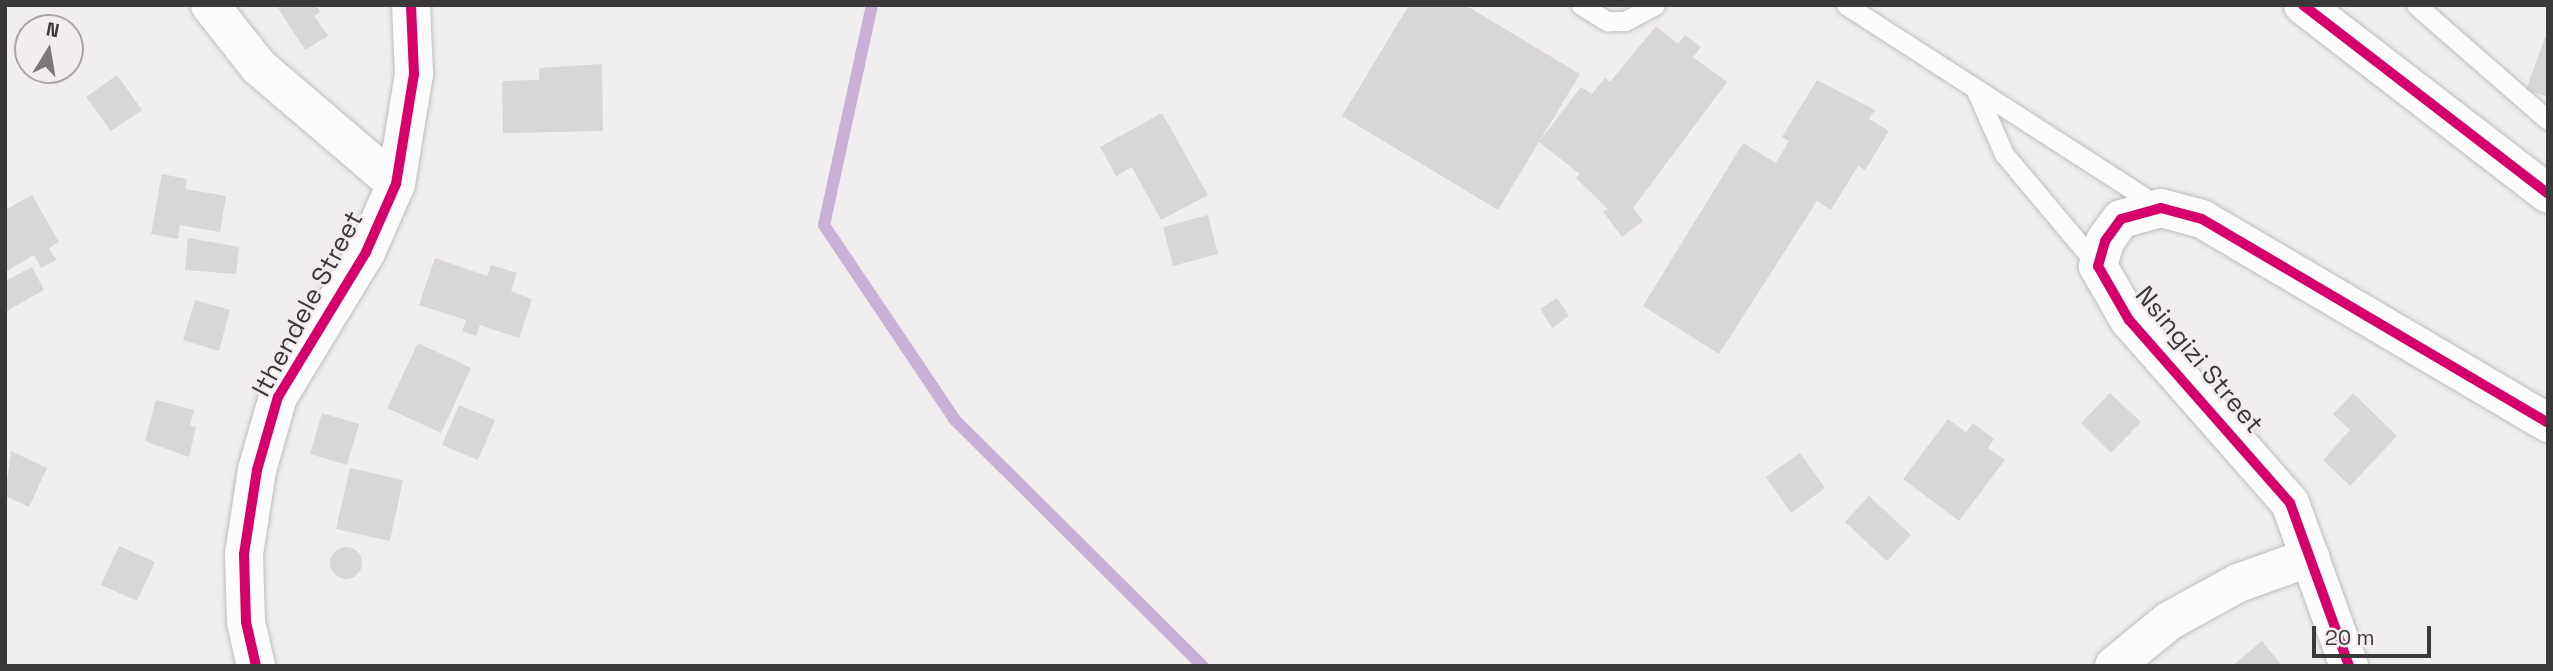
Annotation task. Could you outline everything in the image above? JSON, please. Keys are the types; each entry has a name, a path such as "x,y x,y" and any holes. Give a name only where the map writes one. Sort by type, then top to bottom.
{"street":[{"path":"210,5 259,66 396,184"},
{"name":"Ithendele Street","path":"256,666 246,622 244,554 257,470 278,397 366,252 396,184 414,74 411,5"},
{"path":"2303,5 2548,194"},
{"path":"2098,266 2105,241 2121,219 2161,208 2202,219 2548,423"},
{"name":"Nsingizi Street","path":"2098,266 2129,320 2290,503 2348,666"},
{"path":"2114,666 2169,621 2227,589 2311,557"}],"lane":[{"path":"1581,5 1608,21 1625,21 1655,5"},
{"path":"1846,5 1977,93 2161,208"},
{"path":"2416,5 2548,120"},
{"path":"1977,93 2004,154 2098,266"}],"building":[{"path":"282,5 316,5 320,12 314,16 328,36 305,50 278,8"},
{"path":"1409,5 1465,5 1580,74 1498,210 1342,116"},
{"path":"1656,26 1678,44 1685,35 1701,47 1693,57 1727,82 1633,208 1643,221 1622,237 1603,212 1608,209 1576,178 1580,174 1539,142 1581,87 1592,94 1605,78 1610,82"},
{"path":"2545,37 2548,38 2548,97 2526,90"},
{"path":"602,64 603,131 503,133 502,81 539,80 539,68"},
{"path":"117,75 142,110 111,131 86,97"},
{"path":"1817,80 1875,110 1869,119 1889,131 1865,170 1858,166 1831,210 1817,201 1719,354 1643,306 1743,143 1776,163 1789,141 1782,137"},
{"path":"1162,113 1208,195 1161,220 1132,167 1116,176 1100,147"},
{"path":"162,174 187,179 185,189 226,196 220,232 180,225 178,239 151,234"},
{"path":"32,195 59,242 49,248 56,260 41,268 34,255 5,272 5,210"},
{"path":"1208,215 1218,254 1173,266 1163,227"},
{"path":"188,238 239,247 236,274 185,270"},
{"path":"435,258 487,276 491,265 517,273 511,291 532,299 519,338 480,325 476,336 462,331 466,320 419,305"},
{"path":"32,267 44,290 5,312 5,281"},
{"path":"1557,298 1569,316 1552,328 1540,309"},
{"path":"195,300 230,310 219,351 183,340"},
{"path":"418,343 471,368 441,433 387,408"},
{"path":"2110,393 2141,422 2111,453 2081,423"},
{"path":"2353,393 2397,436 2350,486 2323,460 2350,430 2333,414"},
{"path":"156,400 194,410 190,425 196,427 189,457 145,441"},
{"path":"459,405 495,420 478,460 442,445"},
{"path":"322,413 359,424 347,465 310,454"},
{"path":"1948,419 1966,432 1973,423 1994,439 1988,448 2005,460 1959,521 1903,479"},
{"path":"11,451 47,468 29,507 5,496"},
{"path":"1800,453 1825,488 1791,513 1766,477"},
{"path":"350,468 403,480 390,541 336,529"},
{"path":"1869,496 1911,535 1887,561 1845,522"},
{"path":"119,546 155,562 137,601 101,585"},
{"path":"346,547 357,552 362,563 357,574 346,579 335,574 330,563 335,552"},
{"path":"2262,641 2282,666 2232,666"}],"waterway":[{"path":"872,5 824,225 955,420 1203,666"}],"cycle path":[{"path":"256,666 246,622 244,554 257,470 278,397 366,252 396,184 414,74 411,5"},
{"path":"2303,5 2548,194"},
{"path":"2349,666 2290,503 2129,320 2098,266 2105,241 2121,219 2161,208 2202,219 2548,423"}]}
